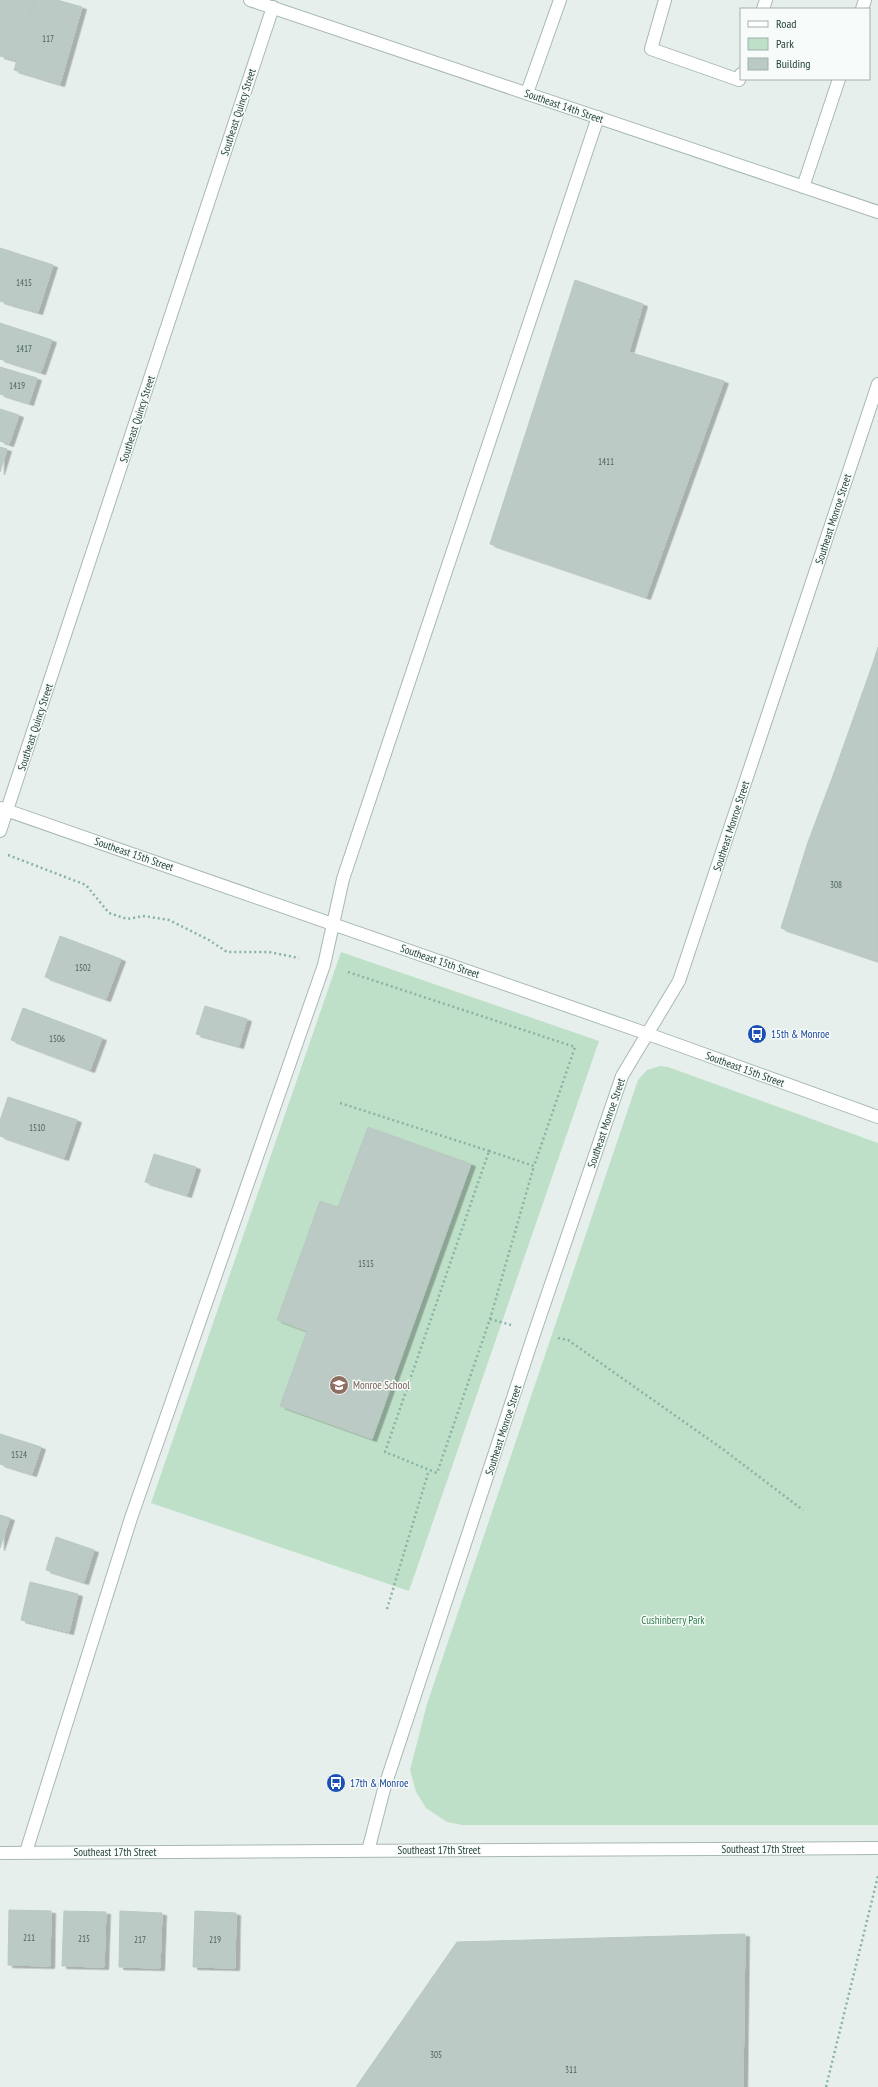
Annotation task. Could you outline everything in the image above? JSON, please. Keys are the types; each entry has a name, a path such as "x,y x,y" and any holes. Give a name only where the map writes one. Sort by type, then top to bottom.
{"street":[{"name":"Southeast 14th Street","path":"250,0 878,212"},
{"path":"527,93 560,0"},
{"path":"665,0 651,49 739,80 740,77"},
{"name":"Southeast Quincy Street","path":"0,831 4,809 273,7"},
{"path":"803,186 839,80"},
{"path":"26,1852 131,1518 324,964 343,879 598,117"},
{"name":"Southeast Monroe Street","path":"368,1851 384,1789 535,1331 622,1076 679,981 874,410 878,384"},
{"name":"Southeast 15th Street","path":"4,809 648,1034 878,1118"},
{"name":"Southeast 17th Street","path":"0,1853 878,1848"}],"path":[{"path":"340,1103 489,1151 534,1166 490,1319 437,1472 385,1452 489,1151"},
{"path":"535,1331 568,1340 724,1450 803,1510"},
{"path":"387,1609 430,1470"},
{"path":"826,2087 878,1876"}],"green space":[{"path":"341,952 599,1041 409,1591 151,1503"},
{"name":"Cushinberry Park","path":"660,1066 668,1067 878,1143 878,1825 462,1825 447,1822 426,1808 416,1792 410,1770 427,1704 638,1080 647,1070"}],"building":[{"path":"0,0 35,0 15,60 0,56"},
{"path":"35,0 57,0 82,7 60,84 14,70"},
{"path":"0,248 53,265 38,312 0,301"},
{"path":"575,280 643,304 629,352 724,381 646,597 490,544"},
{"path":"0,323 52,340 41,372 0,359"},
{"path":"0,367 37,378 29,403 0,394"},
{"path":"0,409 19,415 9,444 0,441"},
{"path":"0,447 7,449 0,472"},
{"path":"878,647 878,665 873,663"},
{"path":"873,663 878,665 878,788 834,773"},
{"path":"834,773 878,788 878,961 781,928 808,842"},
{"path":"60,936 121,959 106,999 45,977"},
{"path":"205,1006 247,1019 239,1046 196,1034"},
{"path":"23,1008 102,1038 90,1070 11,1040"},
{"path":"8,1097 77,1120 64,1158 0,1136 0,1121"},
{"path":"368,1127 471,1164 372,1439 280,1406 307,1331 277,1320 320,1201 338,1207"},
{"path":"154,1154 196,1167 187,1195 145,1182"},
{"path":"0,1434 41,1447 32,1474 0,1464"},
{"path":"0,1515 10,1518 0,1548"},
{"path":"56,1537 94,1550 84,1582 46,1570"},
{"path":"30,1582 78,1594 69,1632 21,1620"},
{"path":"9,1910 51,1911 50,1966 8,1965"},
{"path":"64,1911 106,1912 104,1967 62,1966"},
{"path":"120,1911 162,1913 160,1968 119,1967"},
{"path":"195,1911 236,1913 235,1968 193,1967"},
{"path":"745,1934 743,2087 356,2087 457,1942"}],"place":[{"name":"15th & Monroe","path":"757,1034"},
{"name":"Monroe School","path":"339,1385"},
{"name":"17th & Monroe","path":"336,1783"}]}
